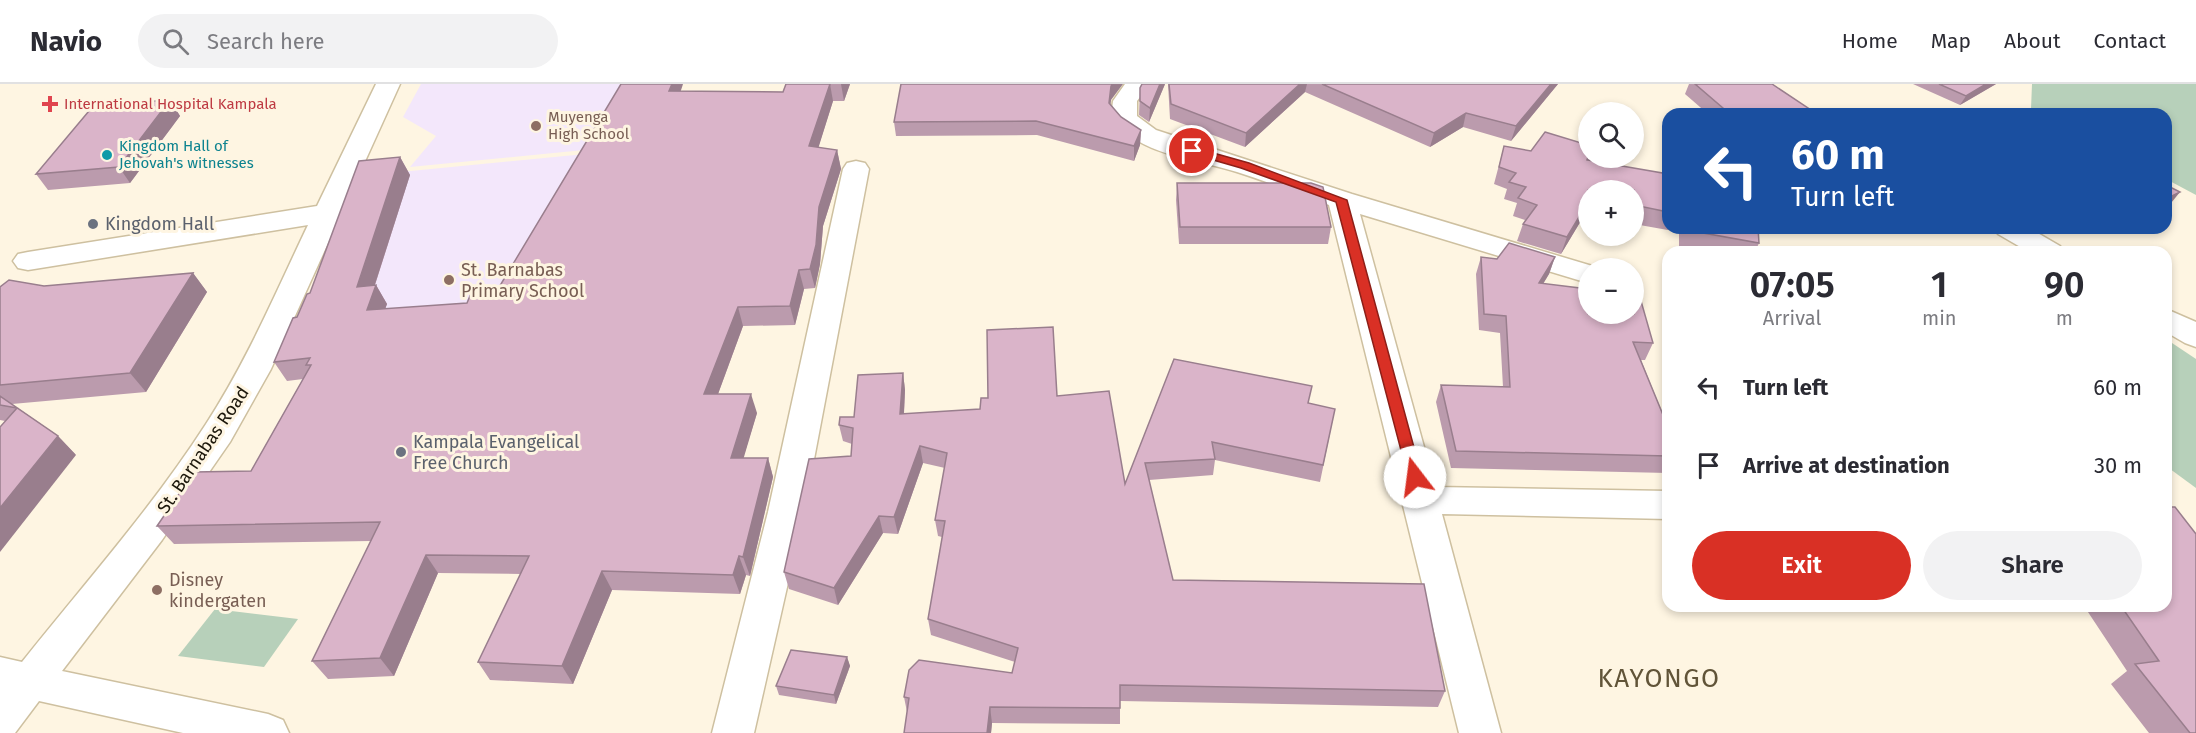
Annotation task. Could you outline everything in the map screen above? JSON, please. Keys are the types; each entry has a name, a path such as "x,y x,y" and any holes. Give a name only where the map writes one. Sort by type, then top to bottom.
{"street":[{"name":"St. Barnabas Road","path":"0,720 14,678 148,530 218,433 255,369 388,84"},
{"path":"1138,84 1125,101 1124,117 1131,126 1146,135 1342,200 1578,271"},
{"path":"733,733 786,512 856,169"},
{"path":"1342,200 1480,733"},
{"path":"28,261 328,213"},
{"path":"2018,234 2040,246"},
{"path":"2172,322 2196,336"},
{"path":"1421,500 1662,505"},
{"path":"14,678 268,733"}],"shaded area":[{"name":"Muyenga High School","path":"421,84 672,84 645,144 410,167 436,136 403,117"},
{"name":"St. Barnabas Primary School","path":"647,148 496,385 291,411 370,175"}],"green space":[{"path":"2032,84 2196,84 2196,195 2172,182 2172,108 2031,108"},
{"path":"2172,343 2196,359 2196,488 2172,470"},
{"path":"215,609 298,619 264,667 178,656"}],"building":[{"path":"621,84 672,84 669,91 783,92 786,84 830,84 809,146 837,150 819,207 816,245 810,269 799,270 790,306 738,307 704,394 751,394 731,458 768,458 743,557 739,556 733,575 602,571 562,666 478,662 529,556 426,555 380,658 312,661 380,522 157,526 194,472 251,471 311,365 306,365 310,358 274,362 293,318 297,317 307,294 310,293 359,161 400,157 357,287 376,285 367,310 467,303 472,291 498,289"},
{"path":"901,84 1113,84 1109,103 1121,117 1141,130 1134,146 1036,121 894,122"},
{"path":"1142,84 1160,84 1150,108 1140,101"},
{"path":"1169,84 1300,84 1246,133 1171,104"},
{"path":"1322,84 1551,84 1516,126 1466,113 1434,133"},
{"path":"1695,84 1772,84 1808,108 1723,108"},
{"path":"1939,84 1986,84 1966,96"},
{"path":"170,100 119,167 36,174 94,105"},
{"path":"1545,132 1578,142 1578,168 1633,168 1662,173 1662,211 1644,207 1644,180 1578,180 1578,219 1567,237 1523,224 1537,205 1518,198 1526,187 1509,182 1516,173 1499,167 1504,146 1531,151"},
{"path":"1177,183 1311,183 1323,187 1331,227 1180,227"},
{"path":"2172,188 2180,192 2172,196"},
{"path":"1709,234 1758,234 1759,243"},
{"path":"1509,243 1555,257 1539,283 1578,288 1578,324 1644,324 1644,312 1653,343 1633,342 1662,412 1662,456 1456,451 1441,385 1510,387 1506,316 1484,314 1481,257 1497,259"},
{"path":"193,273 130,373 0,385 0,287 9,280 44,286"},
{"path":"1053,327 1057,396 1109,391 1125,484 1174,359 1312,386 1308,403 1335,409 1323,465 1212,442 1215,459 1145,463 1173,580 1424,584 1445,691 1120,685 1120,708 990,707 987,733 904,733 909,698 904,697 909,670 919,660 1012,673 1018,648 928,619 945,521 935,520 947,453 920,446 894,517 879,516 834,588 784,572 809,459 851,456 853,428 839,425 840,417 854,417 858,375 903,373 900,414 980,409 981,398 988,398 987,330"},
{"path":"0,396 58,436 0,508 0,427 17,408 0,405"},
{"path":"2172,507 2175,507 2196,534 2196,733 2190,733 2135,664 2159,661 2125,612 2172,612"},
{"path":"791,650 847,657 834,695 776,686"}],"place":[{"name":"International Hospital Kampala","path":"50,104"},
{"name":"Muyenga High School","path":"536,126"},
{"name":"Kingdom Hall of Jehovah's witnesses","path":"107,155"},
{"name":"Kingdom Hall","path":"93,224"},
{"name":"St. Barnabas Primary School","path":"449,280"},
{"name":"Kampala Evangelical Free Church","path":"401,452"},
{"name":"Disney kindergaten","path":"157,590"}],"district":[{"name":"KAYONGO","path":"1659,678"}],"route":[{"path":"1192,151 1245,166 1342,200 1415,477"}]}
